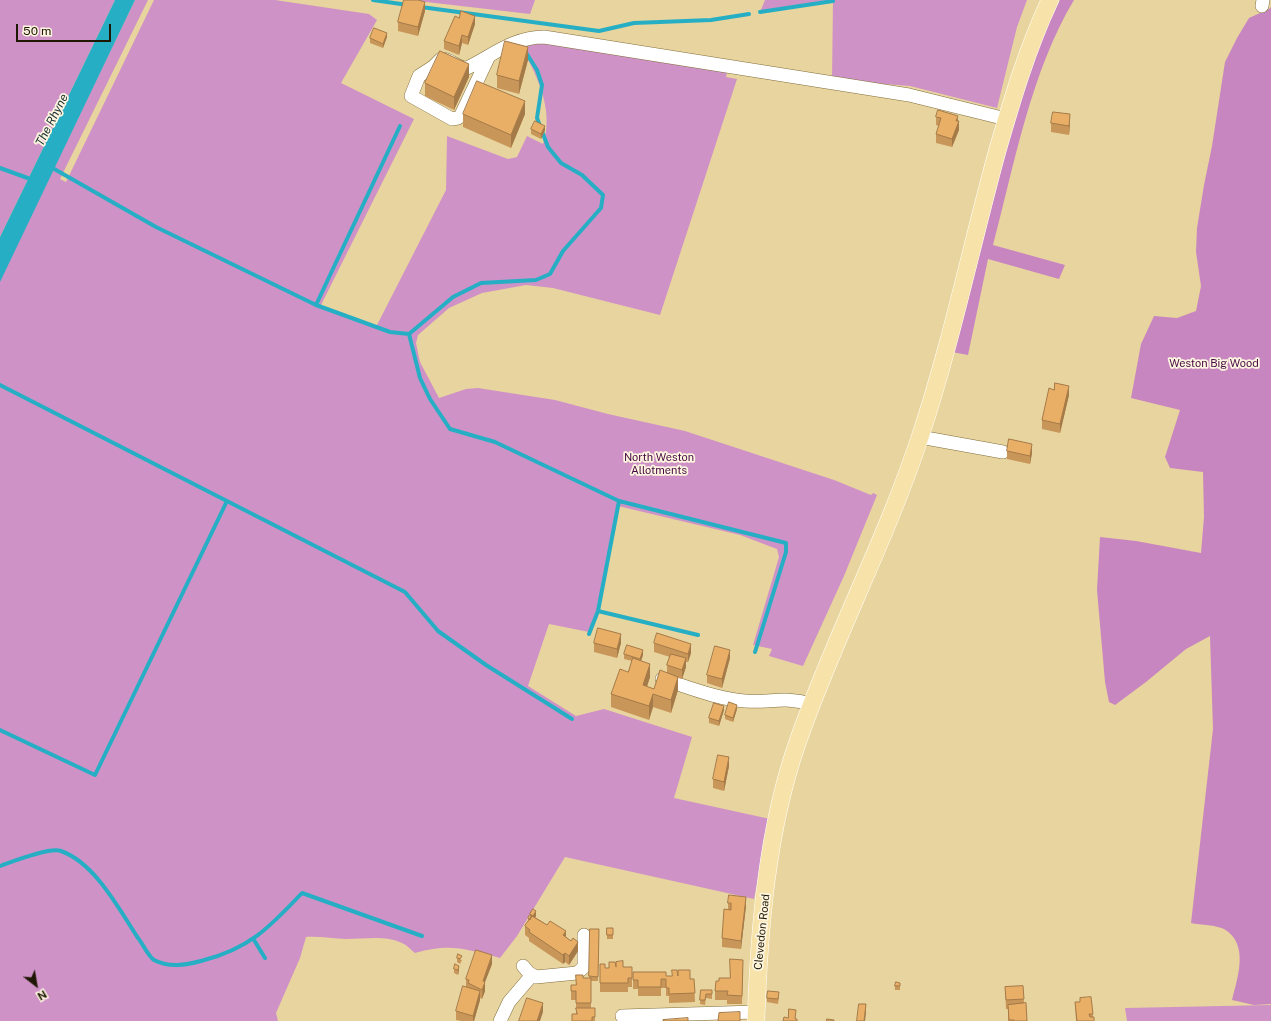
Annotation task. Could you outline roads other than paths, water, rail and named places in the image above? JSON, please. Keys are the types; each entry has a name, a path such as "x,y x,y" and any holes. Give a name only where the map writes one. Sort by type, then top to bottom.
{"main road":[{"name":"Clevedon Road","path":"756,1017 759,957 772,843 795,749 811,704 877,548 920,437 948,343 1006,119 1024,63 1050,0"}],"street":[{"path":"489,56 460,116 456,119 452,119 411,96 420,76 433,67 441,58 464,68 489,56 505,46 524,39 537,37 553,38 909,95 1006,119"},
{"path":"475,85 489,91"},
{"path":"920,437 1003,452"},
{"path":"658,678 733,700 746,701 788,699 811,704"},
{"path":"500,1021 509,1002 530,973 574,973 582,970 584,965 584,935"},
{"path":"621,1015 756,1017"}],"water":[{"path":"115,0 135,0 0,282 0,237"}],"waterway":[{"path":"373,0 408,5"},
{"path":"760,12 833,1"},
{"path":"421,7 599,31 634,23 711,20 749,14"},
{"path":"49,166 156,227 316,305 390,332 409,334 453,297 481,283 536,280 550,274 563,251 601,208 603,195 582,175 561,163 548,147 537,118 542,85 537,70 525,51"},
{"path":"316,305 400,126"},
{"path":"0,168 33,180"},
{"path":"409,334 420,378 430,399 450,429 495,442 619,501 786,543 786,552 755,652"},
{"path":"0,385 405,592 438,631 486,665 572,719"},
{"path":"0,730 95,775 227,501"},
{"path":"589,634 598,611 619,501"},
{"path":"598,611 698,635"},
{"path":"0,866 30,856 55,850 61,851 73,857 85,866 105,888 150,956 160,963 172,965 189,964 218,956 245,943 268,927 302,893 422,936"},
{"path":"254,940 265,958"}],"water label":[{"name":"The Rhyne","path":"52,120"}],"park label":[{"name":"Weston Big Wood","path":"1214,364"},
{"name":"North Weston Allotments","path":"659,464"}]}
